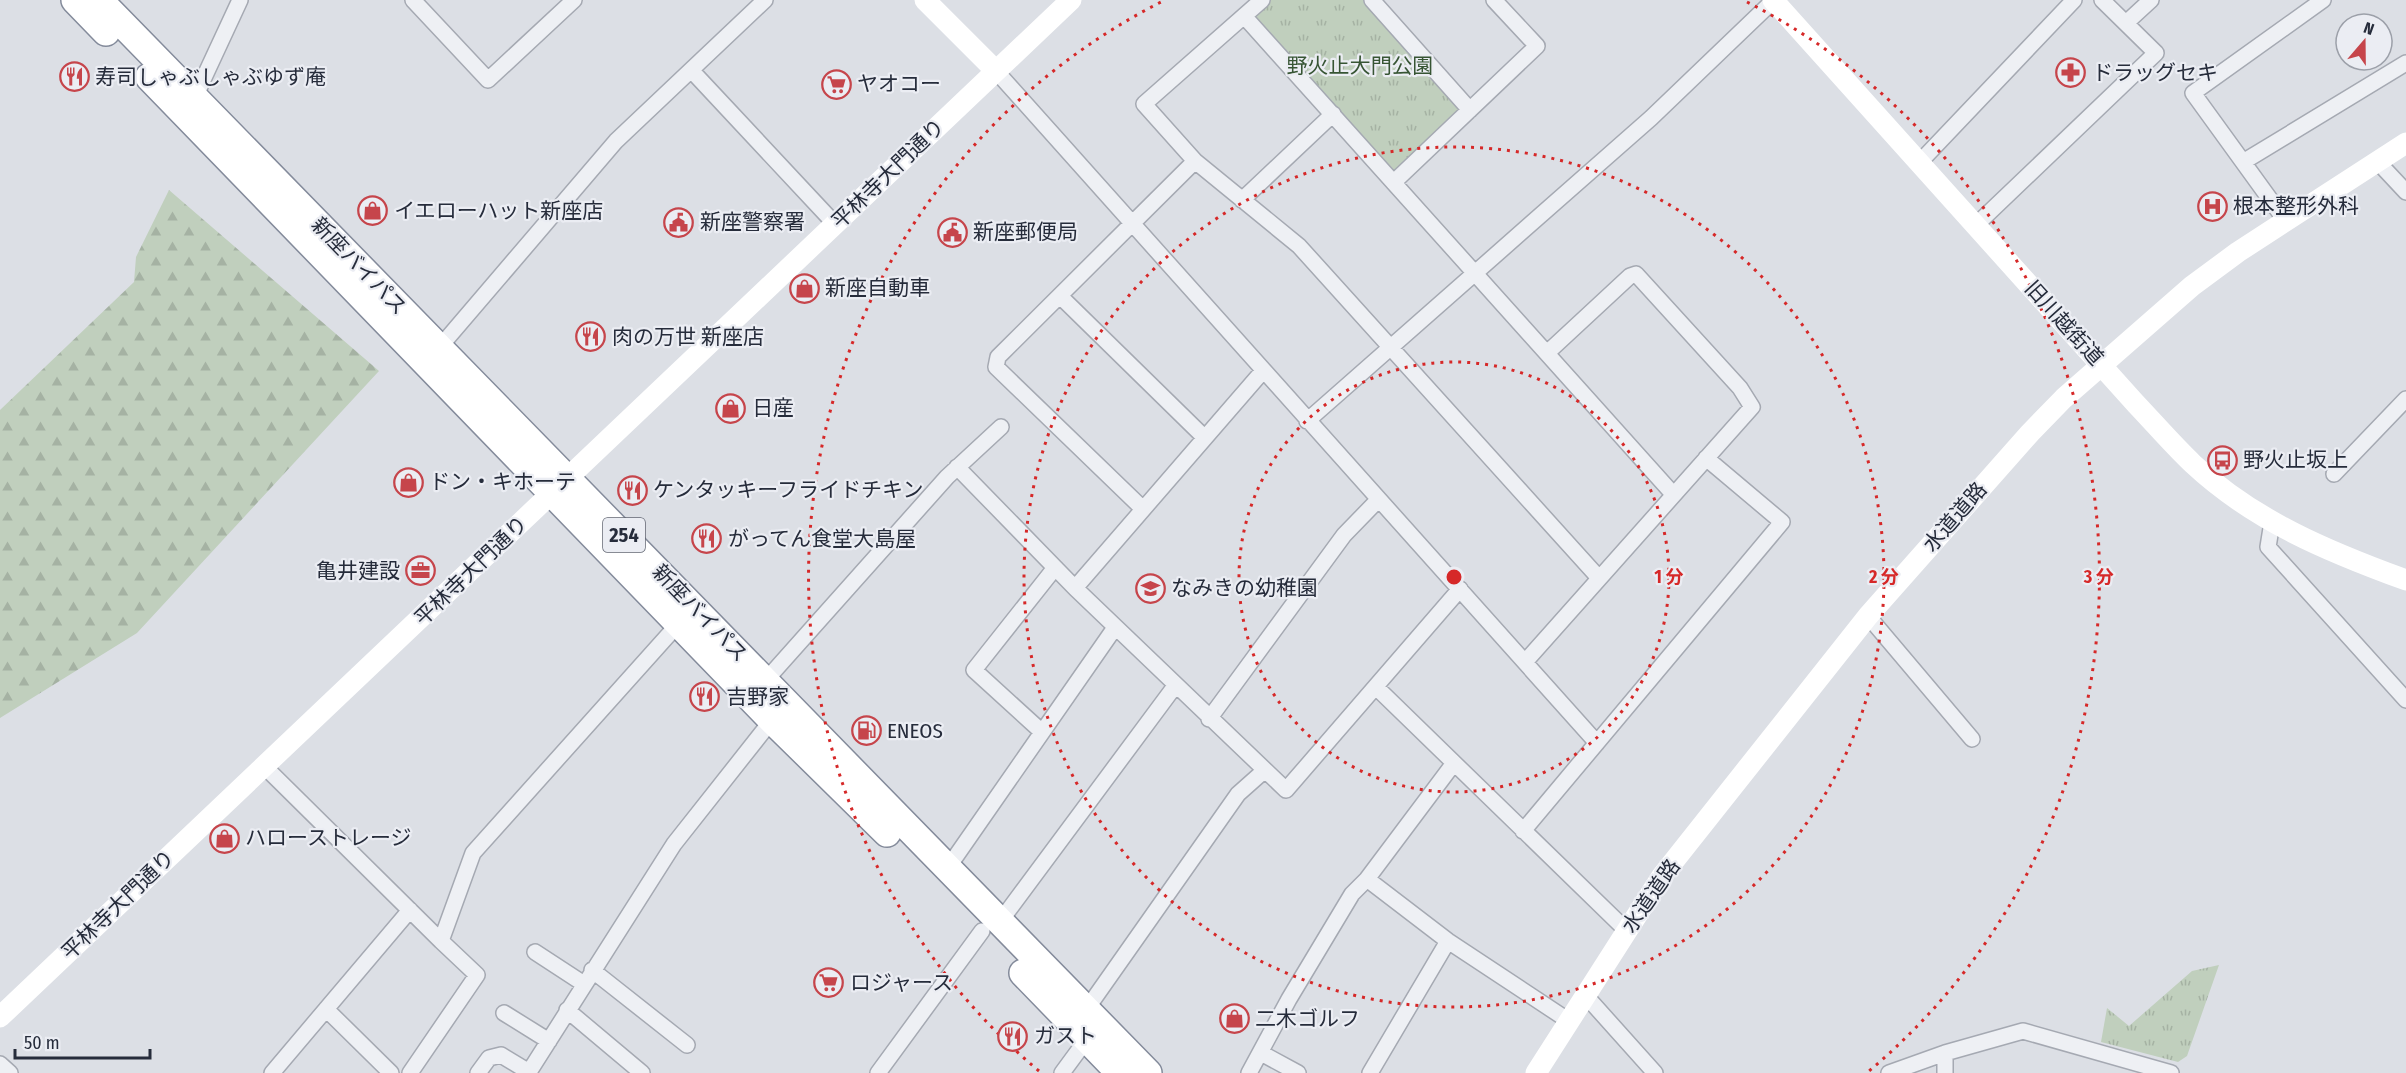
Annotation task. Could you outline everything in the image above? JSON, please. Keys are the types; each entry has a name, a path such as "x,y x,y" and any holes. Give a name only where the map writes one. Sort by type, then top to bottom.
{"highway":[{"name":"新座バイパス","path":"75,0 560,485 766,680 947,869 991,927 1087,1039 1120,1073"},
{"name":"新座バイパス","path":"99,0 439,348 680,622 772,720 991,927 1086,1010 1148,1073"}],"street":[{"path":"195,97 240,0"},
{"path":"413,0 488,80 574,0"},
{"path":"439,348 616,141 765,0"},
{"path":"925,0 996,71 1262,372 1597,743"},
{"name":"平林寺大門通り","path":"0,1017 1071,0"},
{"path":"1262,0 1144,104 1195,161 1299,246 1599,578"},
{"path":"1372,0 1470,110"},
{"path":"1394,182 1537,46 1494,0"},
{"path":"1307,421 1651,118 1773,0"},
{"name":"旧川越街道","path":"1773,0 1975,226 2194,464 2272,522 2338,556 2406,580"},
{"path":"1919,163 2074,0"},
{"path":"1975,226 2156,53 2102,0"},
{"path":"2126,23 2151,0"},
{"path":"2285,220 2193,93 2323,0"},
{"path":"1244,16 1673,494"},
{"path":"2243,162 2406,63"},
{"path":"692,71 835,224"},
{"path":"1242,200 1333,114"},
{"name":"水道道路","path":"1536,1073 1662,876 1868,616 2030,433 2102,364 2192,286 2285,220 2406,143"},
{"path":"1143,509 996,367 998,357 1195,161"},
{"path":"2377,161 2406,192"},
{"path":"1525,662 1752,407 1740,388 1636,274 1630,276 1547,353"},
{"path":"1060,297 1205,438"},
{"path":"1075,588 1262,372"},
{"path":"2334,474 2406,399"},
{"path":"766,680 957,467 1001,427"},
{"path":"1523,831 1782,522 1706,458"},
{"path":"957,467 1114,629 1286,790 1460,590"},
{"path":"1209,719 1344,536 1378,500"},
{"path":"2272,522 2268,547 2406,700"},
{"path":"1042,732 974,670 1054,569"},
{"path":"1868,616 1972,739"},
{"path":"441,941 473,853 680,622"},
{"path":"947,869 1114,629"},
{"path":"878,1073 1175,686"},
{"path":"1376,687 1626,930"},
{"path":"478,1073 489,1058 501,1055 529,1072 674,844 772,720"},
{"path":"1249,1073 1289,999 1352,894 1367,879 1454,763"},
{"path":"264,766 477,975 410,1073"},
{"path":"1086,1010 1238,794 1265,770"},
{"path":"1367,879 1448,940 1569,1021"},
{"path":"272,1073 410,910"},
{"path":"1370,1073 1448,940"},
{"path":"535,952 584,984"},
{"path":"592,970 687,1045"},
{"path":"1586,996 1655,1073"},
{"path":"326,1009 391,1073"},
{"path":"567,1010 642,1073"},
{"path":"504,1013 549,1041"},
{"path":"1889,1073 1946,1053 2023,1031 2170,1073"},
{"path":"1062,1073 1087,1039"},
{"path":"1261,1053 1298,1073"},
{"path":"1945,1073 1946,1053"},
{"path":"0,1064 10,1073"}],"green space":[{"name":"野火止大門公園","path":"1262,0 1372,0 1470,110 1394,182 1244,16"},
{"path":"169,190 379,371 137,633 0,718 0,410 134,282 136,257"},
{"path":"2219,965 2187,1056 2178,1062 2101,1042 2107,1008 2129,1026 2192,971"}],"place":[{"name":"ドラッグセキ","path":"2071,73"},
{"name":"寿司しゃぶしゃぶゆず庵","path":"74,77"},
{"name":"ヤオコー","path":"836,84"},
{"name":"根本整形外科","path":"2212,206"},
{"name":"イエローハット新座店","path":"373,211"},
{"name":"新座警察署","path":"679,222"},
{"name":"新座郵便局","path":"952,232"},
{"name":"新座自動車","path":"804,288"},
{"name":"肉の万世 新座店","path":"591,337"},
{"name":"日産","path":"731,408"},
{"name":"野火止坂上","path":"2222,460"},
{"name":"ドン・キホーテ","path":"408,482"},
{"name":"ケンタッキーフライドチキン","path":"632,490"},
{"name":"がってん食堂大島屋","path":"707,539"},
{"name":"亀井建設","path":"421,571"},
{"name":"なみきの幼稚園","path":"1150,588"},
{"name":"吉野家","path":"705,697"},
{"name":"ENEOS","path":"866,731"},
{"name":"ハローストレージ","path":"224,838"},
{"name":"ロジャース","path":"829,983"},
{"name":"二木ゴルフ","path":"1234,1019"},
{"name":"ガスト","path":"1013,1036"}]}
